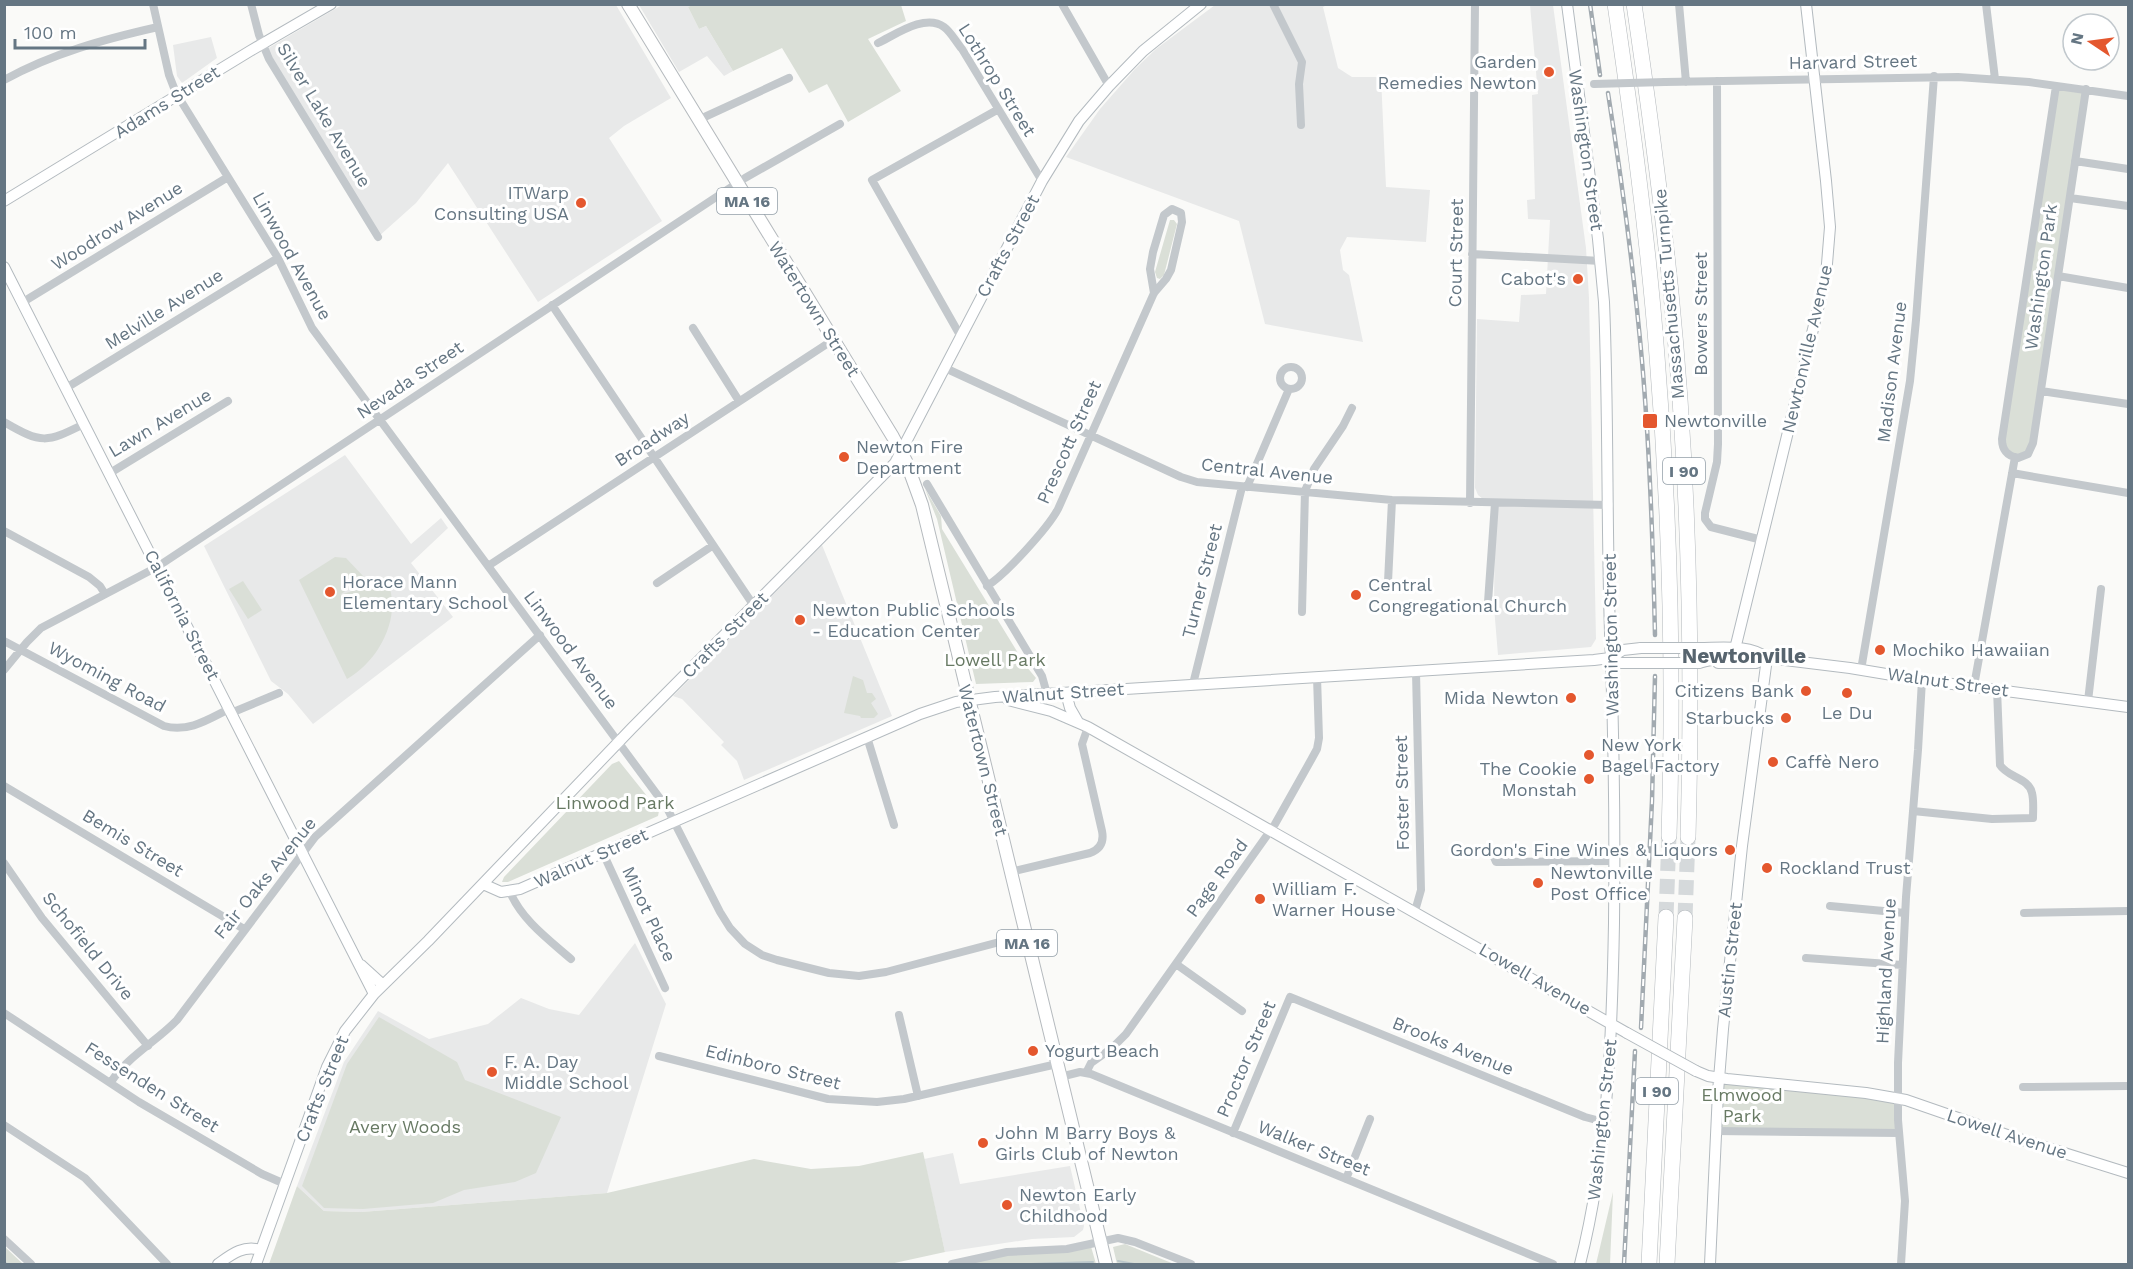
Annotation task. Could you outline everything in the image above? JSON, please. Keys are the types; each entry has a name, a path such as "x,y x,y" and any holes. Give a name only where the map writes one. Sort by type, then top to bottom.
{"highway":[{"name":"Massachusetts Turnpike","path":"1615,4 1641,194 1662,420 1670,603 1669,836"},
{"name":"Massachusetts Turnpike","path":"1634,4 1661,198 1680,412 1689,605 1688,837"},
{"name":"I 90","path":"1648,1264 1666,917"},
{"name":"I 90","path":"1667,1264 1685,918"}],"main road":[{"name":"Adams Street","path":"4,201 331,4"},
{"name":"Watertown Street","path":"628,4 901,453 922,505 1106,1264"},
{"name":"Crafts Street","path":"256,1264 334,1052 349,1024 374,994 619,742 892,466 901,453 1042,181 1079,121 1109,86 1155,40 1201,4"},
{"name":"Washington Street","path":"1567,4 1601,261 1606,354 1614,861 1611,1023 1604,1122 1595,1194 1580,1264"},
{"name":"Newtonville Avenue","path":"1735,649 1821,302 1829,254 1827,182 1806,4"},
{"name":"California Street","path":"4,267 374,994"},
{"name":"Walnut Street","path":"483,884 498,891 510,892 926,712 969,699 1416,672 1610,658 1623,650 1641,648 1700,648 1735,649 1759,653 1767,658 2128,707"},
{"path":"1699,663 1725,658 1735,649"},
{"name":"Walnut Street","path":"1610,658 1621,663 1751,664 1767,658"},
{"name":"Austin Street","path":"1710,1264 1719,1078 1742,846 1767,658"},
{"path":"1066,693 1070,708 1083,725"},
{"name":"Lowell Avenue","path":"995,697 1051,711 1083,725 1696,1071 1719,1078 1897,1098 2010,1137 2128,1173"},
{"name":"California Street","path":"359,964 383,985"},
{"path":"218,1264 242,1250 251,1248 261,1250"},
{"path":"226,1264 235,1264"}],"street":[{"name":"Linwood Avenue","path":"153,4 171,83 177,96 278,258 312,328 676,821 726,923 748,947 772,958 835,974 870,975 1026,935"},
{"name":"Silver Lake Avenue","path":"251,4 262,44 378,237"},
{"path":"1062,4 1109,86"},
{"path":"1273,4 1302,62 1299,84 1301,125"},
{"name":"Court Street","path":"1470,502 1475,4"},
{"path":"1679,4 1686,82"},
{"path":"1986,4 1995,79"},
{"name":"Lothrop Street","path":"878,43 926,22 942,25 962,49 1042,181"},
{"path":"4,80 46,60 88,44 158,27"},
{"name":"Harvard Street","path":"1578,86 1934,76 1995,79 2128,96"},
{"name":"Madison Avenue","path":"1861,670 1907,404 1916,320 1934,76"},
{"path":"698,120 789,78"},
{"name":"Bowers Street","path":"1717,81 1718,444 1717,462 1705,513 1711,527 1762,540"},
{"name":"Washington Park","path":"2056,86 2002,439 2004,450 2015,457 2024,457 2032,449 2086,89"},
{"path":"961,337 872,180 997,110"},
{"name":"Nevada Street","path":"4,670 46,624 157,567 736,184 840,124"},
{"path":"2075,161 2128,169"},
{"name":"Woodrow Avenue","path":"22,302 228,177"},
{"path":"2070,198 2128,206"},
{"name":"Prescott Street","path":"987,585 1000,575 1049,524 1058,509 1154,293 1171,270 1182,222 1181,213 1177,210 1172,209 1167,212 1161,224 1150,269 1154,293"},
{"path":"1472,254 1601,261"},
{"name":"Melville Avenue","path":"66,388 278,258"},
{"path":"2058,276 2128,288"},
{"path":"552,305 753,606"},
{"path":"693,328 739,401"},
{"name":"Broadway","path":"489,566 833,340"},
{"name":"Central Avenue","path":"945,368 1189,480 1392,500 1609,505"},
{"name":"Turner Street","path":"1193,684 1244,487 1289,389"},
{"path":"2041,391 2128,404"},
{"name":"Lawn Avenue","path":"110,473 228,401"},
{"path":"1302,612 1305,491 1314,469 1343,426 1352,408"},
{"path":"4,422 30,436 44,440 59,436 84,424"},
{"path":"1974,686 2015,457"},
{"path":"2012,473 2128,493"},
{"path":"927,484 1042,676 1047,694"},
{"path":"1388,582 1392,500"},
{"path":"1488,602 1495,503"},
{"path":"4,531 89,577 100,586 105,594"},
{"path":"657,583 712,546"},
{"path":"2088,701 2101,589"},
{"name":"Fair Oaks Avenue","path":"111,1082 121,1068 182,1013 318,833 540,635"},
{"name":"Wyoming Road","path":"4,641 172,729 196,725 279,693"},
{"name":"Foster Street","path":"1415,911 1421,890 1416,672"},
{"name":"Page Road","path":"1086,1072 1090,1063 1122,1038 1271,830 1317,749 1320,727 1317,677"},
{"name":"Highland Avenue","path":"1901,1264 1905,1201 1897,1098 1905,913 1922,680"},
{"path":"1913,811 1992,819 2033,818 2030,788 2026,783 2003,770 2000,765 1997,689"},
{"path":"1010,872 1090,853 1101,845 1102,831 1083,744 1083,725"},
{"path":"867,737 894,825"},
{"name":"Bemis Street","path":"4,786 244,929"},
{"name":"Minot Place","path":"603,853 665,988"},
{"path":"1493,855 1496,862 1614,861"},
{"name":"Schofield Drive","path":"4,863 42,918 148,1046"},
{"path":"510,892 520,912 571,959"},
{"path":"1830,906 1905,913"},
{"path":"2024,913 2128,911"},
{"path":"1806,958 1902,965"},
{"path":"1176,964 1242,1011"},
{"name":"Brooks Avenue","path":"1290,997 1585,1118 1604,1122"},
{"name":"Proctor Street","path":"1233,1133 1290,997"},
{"name":"Fessenden Street","path":"4,1013 149,1108 262,1174 285,1184"},
{"path":"899,1015 918,1096"},
{"name":"Edinboro Street","path":"659,1056 834,1101 883,1102 1057,1064"},
{"path":"1060,1077 1086,1072"},
{"name":"Walker Street","path":"1086,1072 1553,1264"},
{"path":"2024,1087 2128,1086"},
{"path":"1346,1179 1370,1119"},
{"path":"4,1125 84,1178 167,1264"},
{"path":"1716,1131 1899,1132"},
{"path":"952,1264 1007,1252 1067,1249 1118,1238 1130,1240 1191,1264"},
{"path":"4,1239 31,1264"}],"shaded area":[{"path":"342,5 616,5 671,98 624,126 609,138 662,221 538,302 448,163 416,203 378,237 265,50"},
{"path":"639,5 692,5 688,7 699,29 706,26 733,71 724,76 707,56 679,72"},
{"path":"1215,5 1327,5 1323,7 1338,68 1352,77 1381,77 1386,187 1430,190 1426,242 1347,237 1340,250 1343,270 1349,275 1363,342 1265,324 1239,221 1066,157 1100,109 1135,69 1156,49"},
{"path":"1530,5 1553,5 1586,248 1596,639 1591,647 1498,655 1494,607 1495,509 1478,495 1475,488 1477,319 1519,322 1521,295 1546,294 1550,220 1528,219 1527,200 1535,199 1532,95 1538,94"},
{"path":"211,37 217,58 182,83 177,76 173,45"},
{"name":"Horace Mann Elementary School","path":"345,455 411,544 441,518 448,528 411,563 453,617 313,724 288,694 271,681 204,546"},
{"name":"Newton Public Schools - Education Center","path":"822,545 892,716 744,780 737,761 721,745 724,742 682,699 673,696"},
{"name":"F. A. Day Middle School","path":"635,943 666,1004 607,1193 361,1212 324,1211 297,1186 344,1062 378,1011 429,1039 488,1024 521,998 549,1009 579,1015"},
{"name":"Newton Early Childhood","path":"953,1153 960,1184 1070,1166 1083,1230 1074,1237 1032,1239 945,1252 924,1159"}],"green space":[{"path":"692,5 901,5 906,21 868,39 901,91 848,122 827,84 809,93 782,48 733,71 706,26 699,29 688,7"},
{"path":"2056,86 2086,89 2032,449 2013,457 2002,439"},
{"path":"1170,220 1174,220 1177,224 1164,275 1160,279 1157,278 1155,272"},
{"name":"Lowell Park","path":"925,489 941,516 942,529 1026,666 1036,678 1033,682 976,684 937,519"},
{"path":"335,557 346,558 364,577 340,595 370,585 385,577 392,605 386,634 379,648 359,671 347,679 299,580"},
{"path":"243,581 262,610 248,619 229,589"},
{"path":"853,676 863,680 867,693 872,693 876,699 871,703 878,714 874,718 861,718 844,713"},
{"name":"Linwood Park","path":"619,761 659,811 658,816 508,882 502,882 504,877 612,764"},
{"name":"Avery Woods","path":"379,1017 457,1062 465,1080 561,1117 536,1173 515,1182 464,1190 433,1203 363,1209 324,1208 302,1186 347,1064"},
{"name":"Elmwood Park","path":"1719,1078 1897,1098 1899,1133 1716,1131"},
{"path":"923,1152 945,1252 890,1264 269,1264 297,1186 324,1211 361,1212 607,1193 754,1159 811,1169 859,1166"},
{"path":"1613,1192 1610,1264 1596,1264"},
{"path":"1090,1243 1096,1264 955,1264 990,1255"},
{"path":"1125,1244 1174,1264 1117,1264 1113,1247"},
{"path":"4,1246 23,1264 5,1264"}],"waterway":[{"path":"1118,1261 1134,1264"},
{"path":"1031,1264 1093,1262"}],"tunnel":[{"path":"1666,917 1669,836"},
{"path":"1685,918 1688,837"}],"railway":[{"path":"1590,4 1600,75"},
{"path":"1608,93 1627,227 1642,361 1651,498 1655,635"},
{"path":"1641,1028 1652,801 1655,676"},
{"path":"1624,1264 1635,1051"}],"place":[{"name":"Garden Remedies Newton","path":"1549,72"},
{"name":"ITWarp Consulting USA","path":"581,203"},
{"name":"Cabot's","path":"1578,279"},
{"name":"Newtonville","path":"1650,421"},
{"name":"Newton Fire Department","path":"844,457"},
{"name":"Horace Mann Elementary School","path":"330,592"},
{"name":"Central Congregational Church","path":"1356,595"},
{"name":"Newton Public Schools - Education Center","path":"800,620"},
{"name":"Mochiko Hawaiian","path":"1880,650"},
{"name":"Citizens Bank","path":"1806,691"},
{"name":"Le Du","path":"1847,693"},
{"name":"Mida Newton","path":"1571,698"},
{"name":"Starbucks","path":"1786,718"},
{"name":"New York Bagel Factory","path":"1589,755"},
{"name":"Caffè Nero","path":"1773,762"},
{"name":"The Cookie Monstah","path":"1589,779"},
{"name":"Gordon's Fine Wines & Liquors","path":"1730,850"},
{"name":"Rockland Trust","path":"1767,868"},
{"name":"Newtonville Post Office","path":"1538,883"},
{"name":"William F. Warner House","path":"1260,899"},
{"name":"Yogurt Beach","path":"1033,1051"},
{"name":"F. A. Day Middle School","path":"492,1072"},
{"name":"John M Barry Boys & Girls Club of Newton","path":"983,1143"},
{"name":"Newton Early Childhood","path":"1007,1205"}],"district":[{"name":"Newtonville","path":"1744,656"}]}
